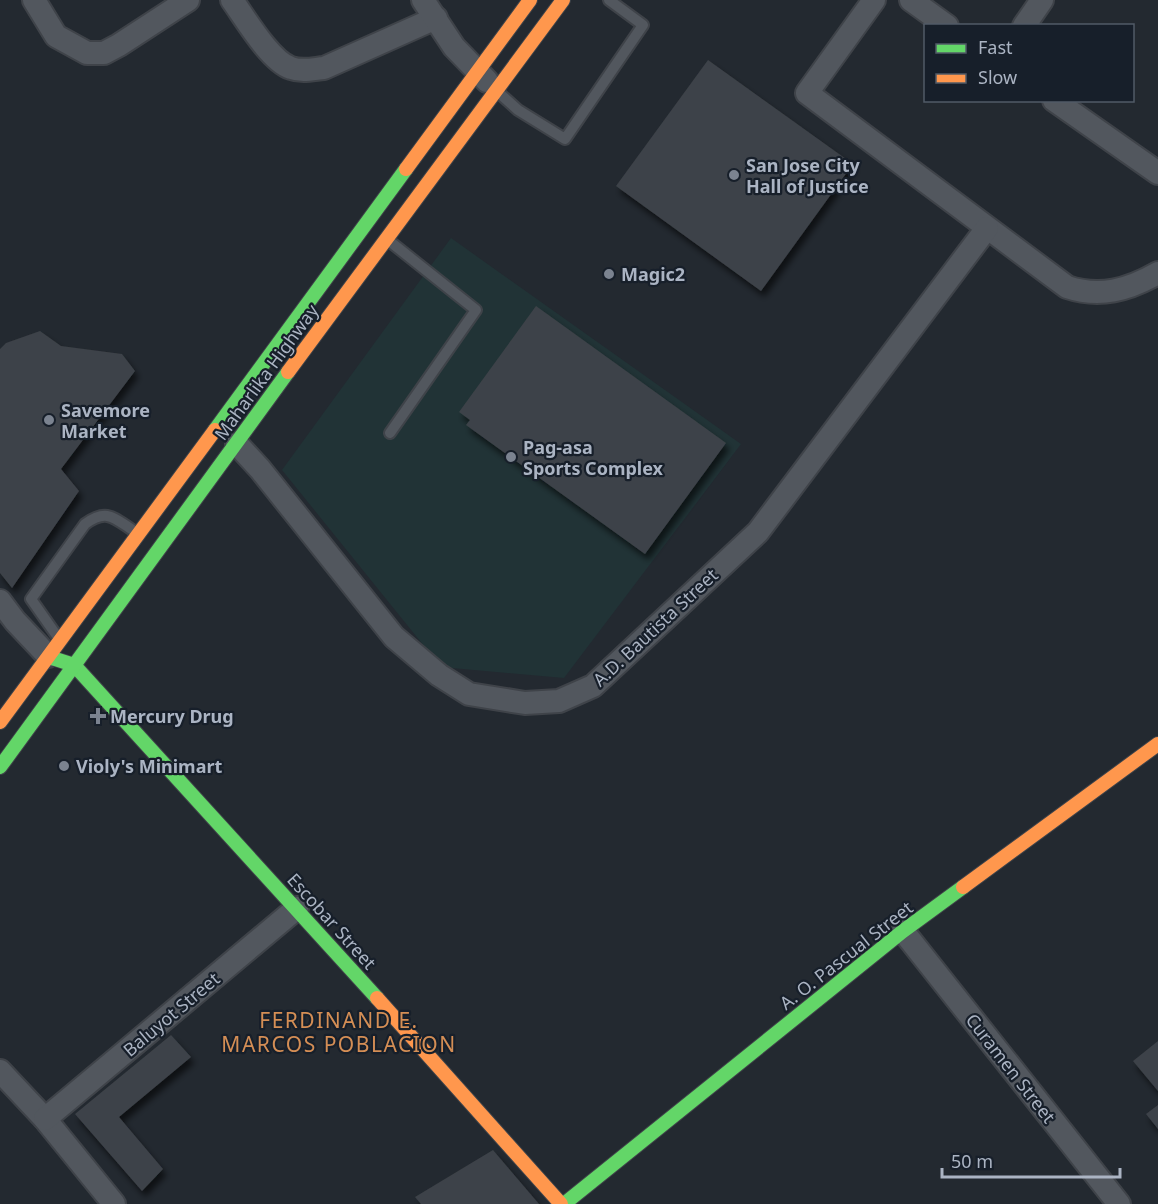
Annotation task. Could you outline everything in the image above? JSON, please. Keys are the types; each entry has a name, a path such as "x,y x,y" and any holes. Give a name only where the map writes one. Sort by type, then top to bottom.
{"main road":[{"name":"Maharlika Highway","path":"0,722 54,649 237,444 477,72 530,0"},
{"name":"Maharlika Highway","path":"0,767 74,665 149,542 377,230 496,90 563,0"},
{"path":"54,649 74,665"},
{"name":"Escobar Street","path":"74,665 297,908 563,1204"},
{"name":"A. O. Pascual Street","path":"563,1204 903,932 1158,744"}],"street":[{"path":"34,0 57,36 87,53 104,53 189,0"},
{"path":"232,0 277,58 289,68 304,70 324,68 436,18"},
{"path":"423,0 454,47 496,90"},
{"path":"874,0 807,93 1055,280 1083,292 1106,293 1119,290 1158,273"},
{"path":"911,0 944,24"},
{"path":"1025,24 1042,0"},
{"path":"1057,102 1158,173"},
{"name":"A.D. Bautista Street","path":"237,444 260,469 394,637 439,675 469,694 525,703 559,701 593,686 758,532 987,228"},
{"path":"0,601 15,621 54,649"},
{"name":"Baluyot Street","path":"45,1119 297,908"},
{"name":"Curamen Street","path":"903,932 1119,1204"},
{"path":"0,1071 45,1119 114,1204"}],"lane":[{"path":"496,90 518,110 566,139 643,25 609,0"},
{"path":"377,230 476,310 390,433"},
{"path":"54,649 31,599 85,524 96,516 109,515 149,542"}],"shaded area":[{"name":"Pag-asa Sports Complex","path":"451,238 741,444 564,678 441,667 282,470"}],"building":[{"name":"San Jose City Hall of Justice","path":"708,60 853,164 761,291 616,186"},
{"path":"536,306 726,443 645,554 466,425 470,420 459,412"},
{"name":"Savemore Market","path":"40,331 61,346 122,354 135,371 61,469 79,491 12,588 0,573 0,349 6,343"},
{"path":"171,1035 191,1057 119,1117 163,1169 142,1191 75,1114"},
{"path":"1158,1041 1158,1091 1133,1061"},
{"path":"1158,1105 1158,1129 1146,1114"},
{"path":"493,1150 539,1204 421,1204 415,1197"}],"traffic: fast":[{"path":"215,430 406,169"},
{"path":"0,767 288,372"},
{"path":"49,657 74,665 377,998"},
{"path":"564,1204 903,931 963,887"}],"traffic: slow":[{"path":"406,169 530,0"},
{"path":"288,372 563,0"},
{"path":"0,722 215,430"},
{"path":"963,887 1158,744"},
{"path":"377,998 561,1204"}],"place":[{"name":"San Jose City Hall of Justice","path":"734,175"},
{"name":"Magic2","path":"609,274"},
{"name":"Savemore Market","path":"49,420"},
{"name":"Pag-asa Sports Complex","path":"511,457"},
{"name":"Mercury Drug","path":"98,716"},
{"name":"Violy's Minimart","path":"64,766"}],"district":[{"name":"FERDINAND E. MARCOS POBLACION","path":"339,1032"}]}
